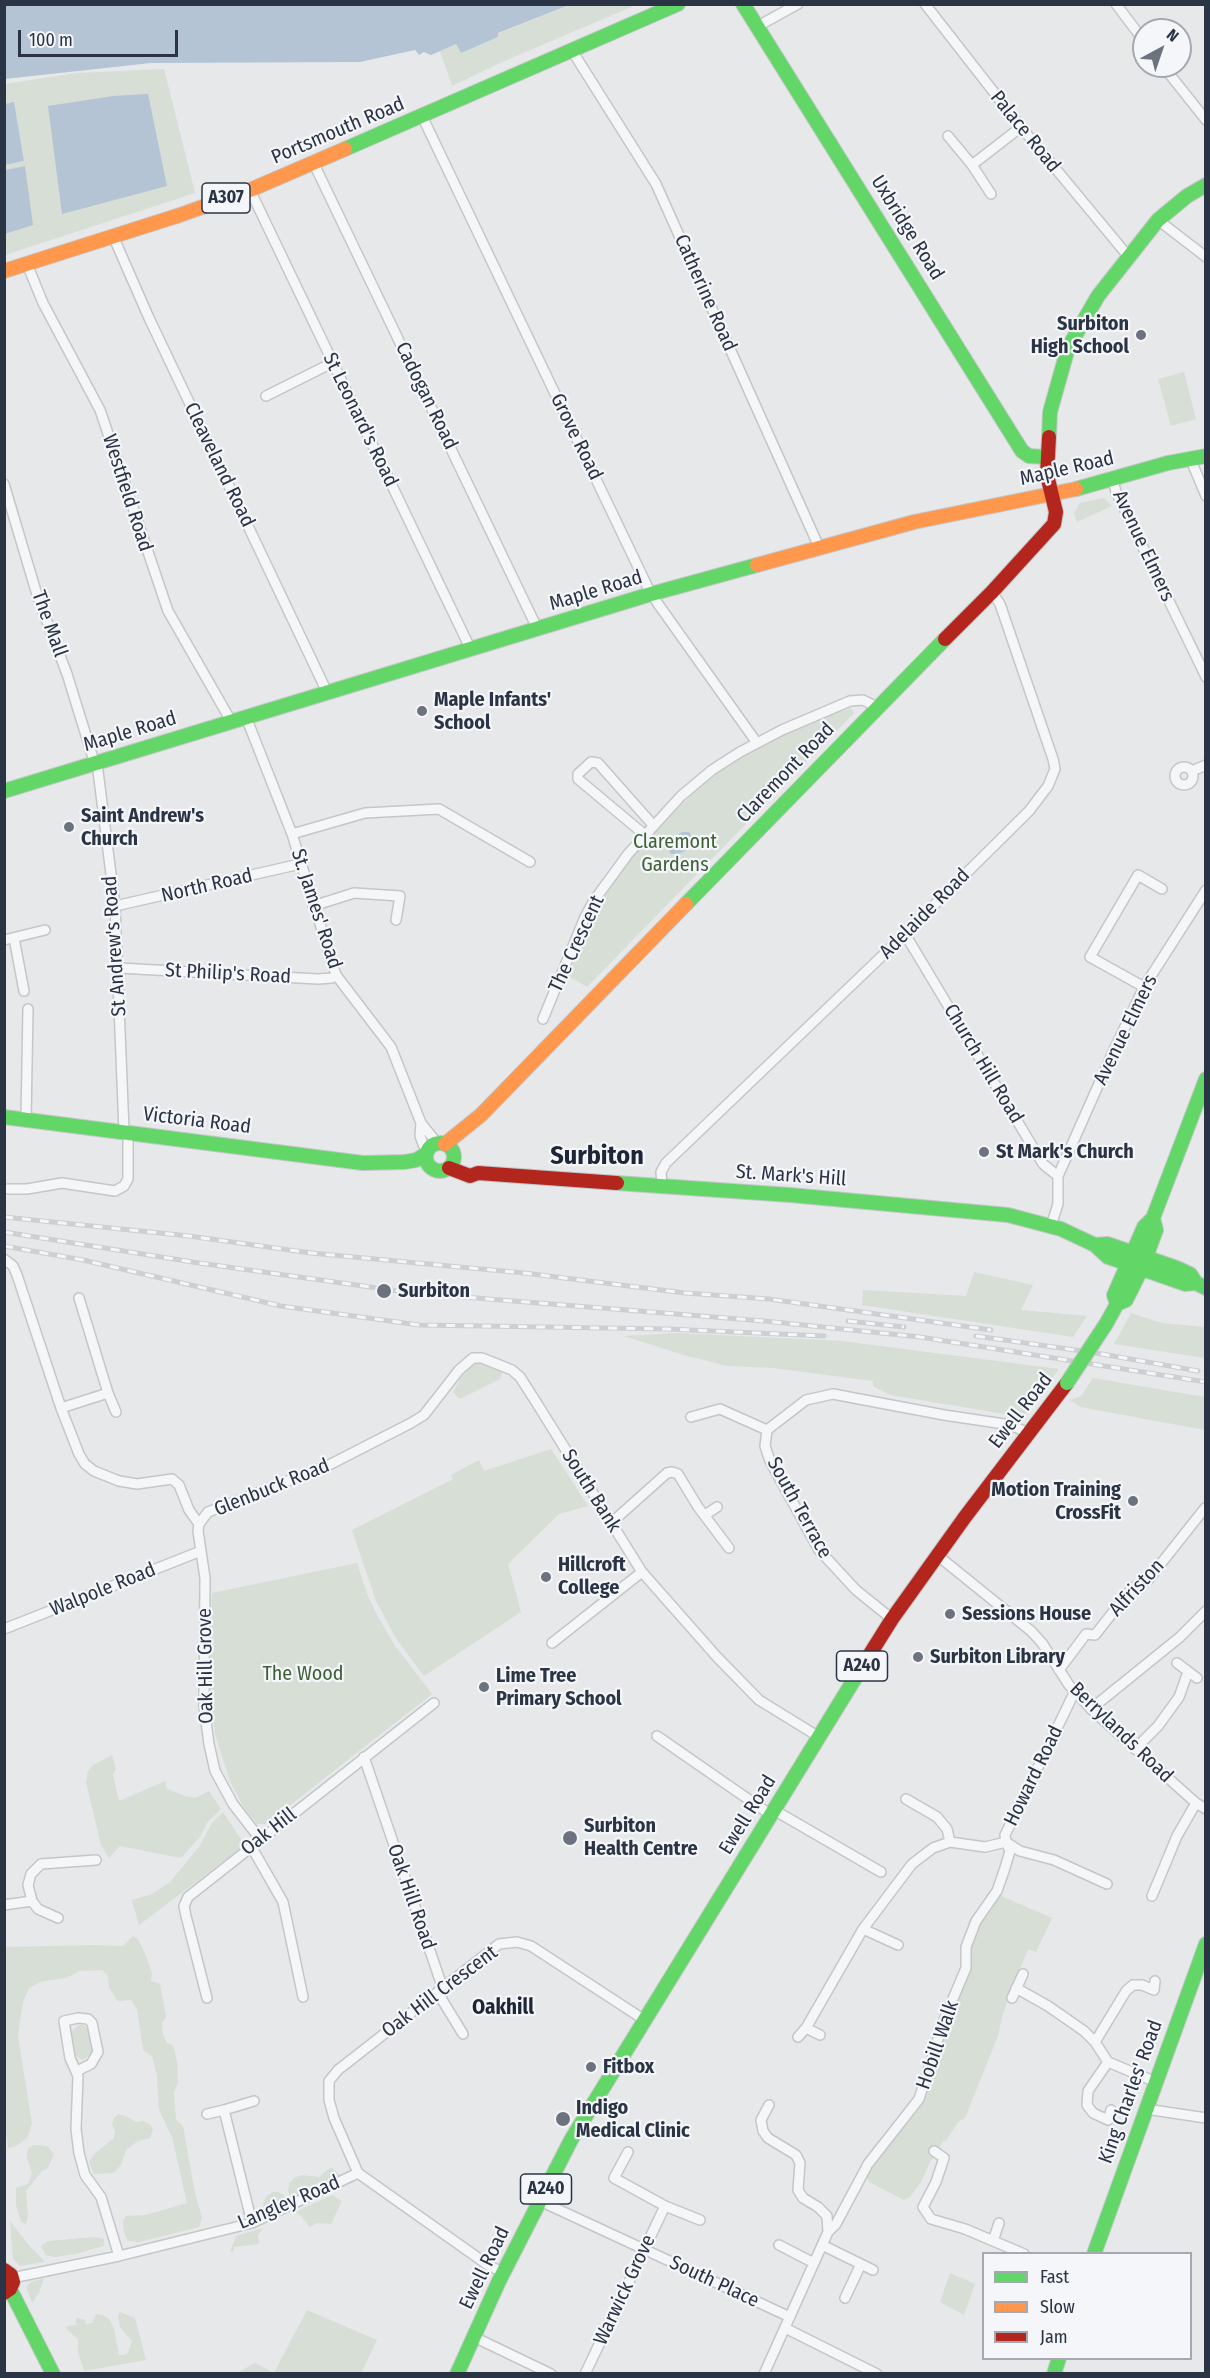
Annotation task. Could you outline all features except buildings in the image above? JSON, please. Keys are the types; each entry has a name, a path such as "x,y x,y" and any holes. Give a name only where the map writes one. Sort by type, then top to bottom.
{"main road":[{"name":"Portsmouth Road","path":"4,271 249,190 314,164 678,4"},
{"name":"Uxbridge Road","path":"743,4 1022,451 1029,456 1046,457"},
{"name":"Claremont Road","path":"442,1153 877,707 993,592 1054,524 1056,512 1047,474 1046,457 1050,412 1068,348 1098,296 1158,220 1187,196 1206,185"},
{"name":"Maple Road","path":"4,791 651,594 819,547 914,522 1052,494 1113,480 1190,458 1206,456"},
{"name":"A240","path":"1130,1257 1144,1227 1153,1218 1206,1078"},
{"name":"Victoria Road","path":"4,1117 384,1164 418,1171 430,1168 439,1172 442,1153 416,1160 384,1164"},
{"name":"St. Mark's Hill","path":"442,1153 471,1176 478,1173 662,1186 1016,1216 1051,1226 1095,1245 1108,1244 1185,1284 1201,1286"},
{"path":"430,1168 426,1163 442,1153"},
{"name":"A240","path":"1145,1263 1156,1230 1153,1218"},
{"name":"Ewell Road","path":"1118,1304 1114,1295 1130,1257"},
{"name":"Ewell Road","path":"457,2373 540,2201 590,2107 643,2019 892,1619 937,1555 1067,1383 1118,1304 1126,1300 1145,1263"},
{"name":"King Charles' Road","path":"1094,2252 1206,1944"},
{"path":"8,2283 53,2373"}],"street":[{"path":"758,26 798,4"},
{"name":"Palace Road","path":"925,4 1021,127 1128,256"},
{"path":"1116,4 1132,25"},
{"name":"Catherine Road","path":"571,50 656,184 819,547"},
{"path":"1173,78 1206,120"},
{"name":"Grove Road","path":"422,116 651,594 757,743"},
{"path":"972,165 1021,127"},
{"path":"948,136 972,165 991,194"},
{"name":"Cadogan Road","path":"314,164 538,630"},
{"name":"St Leonard's Road","path":"249,190 471,650"},
{"path":"1158,220 1206,256"},
{"name":"Cleaveland Road","path":"113,236 149,318 327,692"},
{"name":"Westfield Road","path":"27,264 43,303 100,410 168,611 231,721"},
{"path":"266,396 332,363"},
{"path":"1190,458 1206,496"},
{"name":"Avenue Elmers","path":"1113,480 1121,503 1206,677"},
{"name":"The Mall","path":"4,484 38,598 67,674 93,758 97,763"},
{"name":"Adelaide Road","path":"662,1186 661,1172 666,1163 905,934 1029,811 1053,776 1053,759 1000,604 993,592"},
{"name":"The Crescent","path":"543,1019 582,925 608,879 653,825 681,796 712,770 757,743 850,701 863,700 877,707"},
{"name":"St. James' Road","path":"246,717 292,834 336,975 391,1047 421,1123 420,1136 442,1153"},
{"path":"645,835 578,779 578,774 591,762 598,763 653,825"},
{"name":"St Andrew's Road","path":"8,1189 27,1189 62,1183 115,1191 124,1186 128,1179 115,906 97,763"},
{"path":"1192,771 1206,765"},
{"path":"292,834 365,813 439,809 530,862"},
{"name":"North Road","path":"115,906 300,864"},
{"path":"1144,987 1090,957 1138,875 1162,889"},
{"name":"Avenue Elmers","path":"1058,1176 1144,987 1206,890"},
{"path":"314,906 354,893 400,896 396,920"},
{"path":"24,991 9,939 45,930"},
{"name":"Church Hill Road","path":"905,934 1043,1164 1058,1176"},
{"name":"St Philip's Road","path":"118,968 318,979 332,978 336,975"},
{"path":"26,1119 28,1009"},
{"path":"1051,1226 1058,1204 1058,1176"},
{"name":"Glenbuck Road","path":"4,1259 13,1266 17,1275 61,1408 85,1464 100,1474 119,1481 137,1484 172,1479 179,1485 189,1510 199,1524 208,1512 329,1465 411,1423 424,1415 465,1363"},
{"path":"79,1298 89,1313 108,1393 116,1412"},
{"name":"South Bank","path":"465,1363 472,1358 482,1358 512,1370 520,1377 642,1572 717,1657 759,1700 819,1737"},
{"path":"61,1408 108,1393"},
{"name":"South Terrace","path":"892,1619 856,1590 819,1550 770,1461 765,1446 767,1430 806,1400 832,1394 1011,1425 1028,1433"},
{"path":"691,1417 720,1409 767,1430"},
{"path":"611,1523 667,1473 672,1472 678,1474 686,1490 729,1548"},
{"path":"705,1515 717,1507"},
{"name":"Alfriston","path":"1059,1670 1086,1634 1095,1635 1132,1588 1148,1580 1205,1508"},
{"path":"1181,1521 1189,1528"},
{"name":"Oak Hill Grove","path":"199,1524 198,1532 205,1578 204,1706 214,1771 233,1804 260,1839"},
{"name":"Walpole Road","path":"4,1629 201,1551"},
{"name":"Berrylands Road","path":"937,1555 1031,1631 1091,1709 1196,1803 1206,1809"},
{"path":"552,1643 642,1572"},
{"path":"1091,1709 1180,1637 1206,1611"},
{"path":"1177,1664 1197,1678"},
{"path":"1135,1749 1158,1726 1179,1697 1188,1672"},
{"name":"Howard Road","path":"950,1842 985,1847 1006,1842 1005,1835 1075,1691"},
{"name":"Oak Hill","path":"207,1998 184,1906 188,1897 434,1703"},
{"path":"657,1736 772,1812 881,1872"},
{"name":"Oak Hill Road","path":"364,1757 442,1989 441,1998 463,2034"},
{"path":"798,2037 806,2028 863,1929 912,1864 933,1848 950,1842 947,1829 937,1817 906,1798"},
{"path":"1152,1896 1177,1836 1196,1803"},
{"path":"1006,1842 1020,1851 1054,1860 1107,1884"},
{"name":"Hobill Walk","path":"765,2373 828,2232 837,2224 868,2164 919,2099 944,2020 966,1968 966,1947 976,1921 997,1891 1004,1871 1010,1851 1006,1842"},
{"path":"251,1846 283,1902 303,1997"},
{"path":"58,1918 38,1909 32,1901 28,1879 35,1868 41,1864 96,1860"},
{"path":"4,1905 32,1901"},
{"path":"863,1929 898,1945"},
{"name":"Oak Hill Crescent","path":"358,2173 334,2118 329,2100 329,2081 338,2070 499,1944 517,1942 531,1946 643,2019"},
{"path":"1023,1974 1014,1993 1048,2006 1084,2031 1095,2042 1108,2062 1156,2082"},
{"path":"1095,2042 1104,2031 1126,1990 1133,1985 1142,1985 1153,1990"},
{"path":"77,2071 91,2064 98,2052 92,2023 88,2019 78,2018 64,2022 70,2058 77,2071 76,2129 79,2153 85,2175 101,2198 119,2256"},
{"path":"806,2028 820,2035"},
{"path":"1108,2062 1088,2091 1087,2105 1093,2114 1106,2122 1111,2110"},
{"path":"207,2114 254,2101"},
{"path":"769,2105 761,2120 763,2131 768,2138 796,2155 800,2163 798,2190 803,2198 827,2216 828,2232"},
{"path":"1146,2109 1206,2118"},
{"path":"224,2110 252,2223"},
{"path":"934,2151 944,2158 936,2182 923,2207 931,2219 965,2229 1021,2252"},
{"path":"628,2152 614,2178 665,2206 700,2220"},
{"name":"Langley Road","path":"8,2283 252,2223 358,2173 489,2265 504,2273"},
{"name":"South Place","path":"540,2201 790,2317"},
{"name":"Warwick Grove","path":"585,2373 665,2206"},
{"path":"993,2241 999,2223"},
{"path":"779,2245 814,2263"},
{"path":"822,2245 873,2270"},
{"path":"844,2298 861,2264"},
{"path":"785,2328 877,2373"},
{"path":"474,2337 551,2373"}],"green space":[{"path":"569,5 636,5 502,62 452,86 440,51 456,44 461,53 498,37 497,34"},
{"path":"164,69 195,193 5,255 5,234 32,225 25,166 5,170 5,165 24,161 14,103 5,104 5,84 76,73"},
{"path":"1184,372 1196,419 1171,426 1158,379"},
{"path":"1104,498 1112,506 1077,522 1074,513 1080,503"},
{"name":"Claremont Gardens","path":"851,708 854,713 587,987 567,975 606,893 633,854 716,770 784,732"},
{"path":"974,1272 1033,1285 1021,1310 1087,1316 1073,1337 862,1305 863,1290 966,1296"},
{"path":"1131,1313 1162,1323 1205,1327 1205,1358 1114,1344"},
{"path":"677,1333 842,1341 1059,1369 1023,1417 890,1395 873,1386 873,1381 773,1368 727,1366 624,1336"},
{"path":"482,1363 500,1369 502,1374 500,1379 460,1399 453,1392 462,1376 474,1364"},
{"path":"1093,1378 1205,1397 1205,1430 1080,1407 1070,1400 1081,1396"},
{"path":"551,1449 588,1506 559,1514 508,1564 521,1612 424,1676 397,1640 376,1601 352,1530 453,1479 451,1475 479,1460 484,1471"},
{"name":"The Wood","path":"357,1563 367,1594 393,1643 432,1694 266,1824 257,1824 244,1808 230,1781 215,1734 209,1680 212,1593"},
{"path":"112,1755 116,1769 113,1774 119,1801 165,1781 167,1789 185,1796 195,1798 209,1791 221,1809 207,1823 200,1837 181,1858 120,1846 109,1858 101,1845 86,1782 88,1771 93,1765"},
{"path":"223,1812 245,1845 139,1925 132,1900 152,1894 170,1882 199,1847 212,1823"},
{"path":"999,1895 1052,1918 1036,1952 1028,1949 1003,2013 998,2036 965,2118 958,2122 946,2141 943,2141 921,2182 910,2197 904,2200 869,2182 866,2174 873,2161 919,2110 930,2086 949,2018 971,1965 974,1935"},
{"path":"133,1936 138,1939 146,1956 152,1973 151,1981 160,1984 166,2017 162,2024 163,2035 167,2043 173,2045 177,2061 178,2083 174,2092 176,2120 183,2126 202,2218 199,2227 139,2242 128,2241 124,2233 123,2221 126,2216 146,2215 187,2203 172,2137 159,2110 157,2076 152,2056 143,2050 137,2009 131,2000 118,2001 109,1988 108,1976 102,1970 80,1971 66,1978 43,1981 29,1988 23,2002 18,2036 32,2124 27,2138 16,2146 8,2148 4,2116 5,1947 123,1946"},
{"path":"79,2025 83,2025 90,2031 93,2048 91,2054 83,2060 74,2055 71,2037 71,2032"},
{"path":"118,2114 136,2122 143,2121 150,2124 153,2130 150,2138 138,2141 126,2150 121,2165 114,2173 94,2174 89,2162 94,2154 114,2138 115,2131 112,2125"},
{"path":"33,2145 47,2146 54,2154 48,2168 42,2171 26,2191 28,2216 26,2224 21,2222 16,2205 16,2188 28,2184 32,2173 27,2158 28,2148"},
{"path":"331,2167 340,2175 291,2198 288,2192 289,2184 294,2178 301,2175 319,2177"},
{"path":"273,2192 284,2195 287,2200 264,2211 263,2203"},
{"path":"332,2195 342,2201 331,2224 316,2223 310,2227 295,2212"},
{"path":"10,2221 45,2262 20,2266 13,2259"},
{"path":"263,2228 258,2235 259,2244 234,2247 234,2251 230,2252 236,2236"},
{"path":"94,2237 104,2239 104,2246 75,2254 55,2257 46,2255 41,2246 48,2241"},
{"path":"950,2273 975,2284 964,2315 940,2302"},
{"path":"44,2278 39,2293 32,2303 26,2287 31,2282"},
{"path":"307,2310 377,2340 361,2373 274,2373"},
{"path":"120,2312 135,2318 146,2360 84,2371 78,2352 78,2339 67,2330 66,2326 76,2325 76,2318 85,2320 86,2324 92,2323 96,2314 103,2315 110,2320 114,2329 119,2355 124,2355 128,2353 132,2341 120,2327 118,2316"},
{"path":"255,2363 274,2373 237,2373"}],"water":[{"path":"4,5 569,5 498,33 498,37 461,53 456,44 431,55 424,52 419,55 415,50 360,62 151,63 5,79"},
{"path":"148,94 167,186 62,214 48,106 113,96"},
{"path":"14,102 24,161 5,165 5,104"},
{"path":"25,166 33,225 5,234 5,170"},
{"path":"682,832 689,832 692,837 691,843 687,850 671,854 668,849 673,839"}],"railway":[{"path":"4,1217 189,1236 311,1253 524,1273 685,1293 769,1299 991,1330"},
{"path":"4,1232 199,1263 413,1293 764,1321 920,1337 1206,1382"},
{"path":"4,1246 83,1260 281,1306 419,1325 668,1329 824,1336"},
{"path":"848,1321 904,1327"},
{"path":"976,1336 1096,1353 1198,1371"}],"traffic: fast":[{"path":"345,149 678,4"},
{"path":"743,4 1022,451 1029,456 1046,457"},
{"path":"1049,437 1050,412 1068,348 1098,296 1158,220 1187,196 1206,185"},
{"path":"1076,489 1168,463 1206,456"},
{"path":"4,791 651,594 757,565"},
{"path":"686,904 945,639"},
{"path":"1117,1304 1114,1295 1144,1227 1153,1218 1206,1079"},
{"path":"4,1117 363,1163 405,1162 416,1160 426,1154"},
{"path":"440,1143 450,1147 454,1157 450,1167 440,1171 430,1167 426,1157 430,1147 440,1143"},
{"path":"617,1183 790,1195 1008,1215 1061,1229 1095,1245 1108,1257 1185,1284 1196,1283 1206,1288"},
{"path":"1106,1324 1117,1304 1126,1300 1142,1268 1156,1230 1153,1218"},
{"path":"1095,1245 1108,1244 1177,1268 1190,1274 1196,1283"},
{"path":"1067,1383 1106,1324"},
{"path":"457,2374 499,2281 571,2140 865,1662"},
{"path":"1095,2252 1206,1944"},
{"path":"10,2289 53,2374"},
{"path":"1054,2374 1058,2360"}],"traffic: slow":[{"path":"4,271 180,215 250,190 345,149"},
{"path":"757,565 914,522 1076,489"},
{"path":"445,1144 481,1115 686,904"}],"traffic: jam":[{"path":"945,639 1054,524 1056,512 1047,475 1049,437"},
{"path":"449,1168 470,1176 478,1173 617,1183"},
{"path":"865,1662 892,1619 965,1517 1067,1383"},
{"path":"4,2270 11,2275 13,2282 10,2289 4,2293"}],"place":[{"name":"Surbiton High School","path":"1141,335"},
{"name":"Maple Infants' School","path":"422,711"},
{"name":"Saint Andrew's Church","path":"69,827"},
{"name":"St Mark's Church","path":"984,1152"},
{"name":"Surbiton","path":"384,1291"},
{"name":"Motion Training CrossFit","path":"1133,1501"},
{"name":"Hillcroft College","path":"546,1577"},
{"name":"Sessions House","path":"950,1614"},
{"name":"Surbiton Library","path":"918,1657"},
{"name":"Lime Tree Primary School","path":"484,1687"},
{"name":"Surbiton Health Centre","path":"570,1838"},
{"name":"Fitbox","path":"591,2067"},
{"name":"Indigo Medical Clinic","path":"563,2119"}],"district":[{"name":"Surbiton","path":"597,1157"},
{"name":"Oakhill","path":"503,2008"}]}
